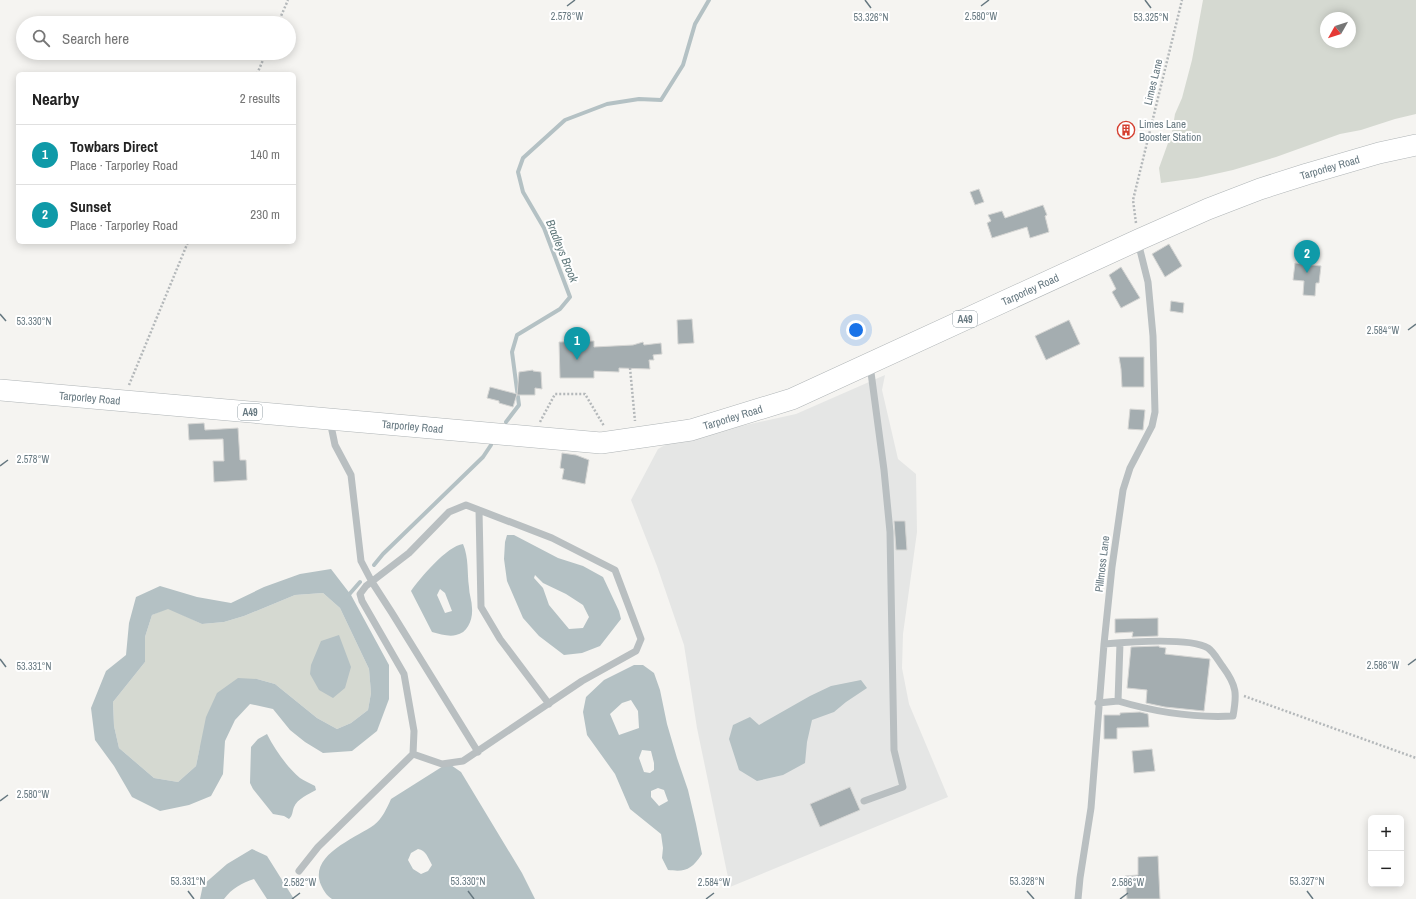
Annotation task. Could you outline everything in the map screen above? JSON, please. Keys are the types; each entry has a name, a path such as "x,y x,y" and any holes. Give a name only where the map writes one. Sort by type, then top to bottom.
{"highway":[{"name":"Tarporley Road","path":"0,390 601,443 691,430 792,399 1138,240 1260,189 1379,153 1416,145"}],"street":[{"name":"Pillmoss Lane","path":"1078,899 1091,808 1098,703 1112,567 1123,490 1130,468 1152,426 1155,412 1153,336 1148,282 1138,240"},
{"path":"864,801 903,787 894,750 890,532 884,470 870,363"},
{"path":"329,418 335,445 350,475 360,561 478,752"},
{"path":"299,871 318,847 413,754 414,731 404,674 362,600 360,594 366,586 409,553 449,512 466,505 552,538 615,570 641,639 636,652 582,681 463,762 442,764 413,754"},
{"path":"480,510 481,607 500,639 549,704"},
{"path":"1098,703 1118,701 1136,707 1200,717 1233,716 1236,693 1225,670 1215,656 1209,649 1201,645 1172,641 1104,644"},
{"path":"1118,701 1120,643"}],"path":[{"path":"281,16 288,0"},
{"name":"Limes Lane","path":"1138,240 1133,200 1182,0"},
{"path":"258,72 263,60"},
{"path":"122,400 187,244"},
{"path":"630,368 637,438"},
{"path":"532,437 554,394 585,394 613,441"},
{"path":"1236,693 1416,758"}],"shaded area":[{"path":"1203,0 1416,0 1416,114 1361,130 1340,134 1276,157 1233,170 1197,178 1161,183 1159,168 1172,132 1175,114 1182,98 1192,60"},
{"path":"885,375 882,390 898,459 916,474 917,532 903,634 902,668 909,704 948,797 730,887 697,728 684,645 657,566 631,500 658,449 672,441 796,414"},
{"path":"507,535 514,535 558,558 583,566 603,577 619,611 621,619 600,646 582,653 564,655 539,636 523,618 507,581 504,559","holes":["535,575 543,583 566,594 583,605 589,617 583,628 569,629 549,605 543,588 534,578"]},
{"path":"463,544 465,549 472,612 471,621 467,628 460,634 453,636 432,632 411,591 434,563 449,550","holes":["440,589 445,593 452,611 445,613 437,595"]},
{"path":"331,569 351,595 389,665 389,699 377,731 352,751 323,753 305,742 290,730 273,709 250,704 235,720 225,741 223,774 211,796 189,805 160,811 132,797 114,766 95,740 91,708 106,671 126,655 129,623 136,597 160,586 197,597 231,603 264,587 300,574","holes":["323,593 340,608 369,669 371,693 368,710 351,723 337,729 317,718 275,684 257,679 238,678 217,693 206,717 196,766 178,782 154,778 119,748 114,726 113,702 145,662 145,637 152,615 168,609 202,624 224,622 244,616 295,595"]},
{"path":"323,593 340,608 369,669 371,693 368,710 351,723 337,729 317,718 275,684 257,679 200,747 196,766 178,782 154,778 119,748 114,726 113,702 145,662 145,637 152,615 168,608 202,624 224,622 244,616 295,595"},
{"path":"339,635 351,667 345,688 333,698 319,690 310,674 311,665 321,641"},
{"path":"634,665 643,665 654,673 660,690 667,724 688,790 702,854 695,864 688,869 679,871 668,870 662,858 663,848 661,834 630,809 615,774 587,735 583,712 586,697 604,680","holes":["631,700 638,711 639,728 619,735 610,714 622,703","642,750 651,751 654,770 650,773 644,772 639,758","658,788 664,790 668,801 659,806 651,797 651,791"]},
{"path":"861,680 867,688 834,712 812,720 807,742 805,763 783,775 757,781 739,770 729,739 733,725 750,717 759,725 810,696 831,686"},
{"path":"267,734 290,769 300,778 315,786 316,790 296,804 289,819 284,816 273,814 250,783 251,747 258,739"},
{"path":"448,763 461,772 522,873 535,899 332,899 325,893 321,885 319,874 321,865 327,856 336,849 377,823 391,799","holes":["418,849 421,850 432,865 428,871 421,874 413,869 408,860 411,853"]},
{"path":"252,849 267,856 294,899 267,899 254,879 238,886 224,899 200,899 203,885 227,864"}],"building":[{"name":"Limes Lane Booster Station","path":"1122,122 1133,124 1130,139 1119,137"},
{"path":"979,189 984,202 975,205 970,192"},
{"path":"1043,205 1047,215 1045,216 1049,232 1030,238 1027,227 992,238 987,223 991,221 988,215 1002,211 1005,218"},
{"path":"1169,244 1182,266 1165,277 1152,254"},
{"path":"1295,263 1321,266 1319,283 1316,283 1315,296 1303,295 1304,281 1293,280"},
{"path":"1121,267 1140,298 1121,308 1112,292 1116,289 1109,275"},
{"path":"1171,301 1184,303 1183,313 1170,311"},
{"path":"692,319 694,343 678,344 677,320"},
{"path":"1069,320 1080,344 1046,360 1035,336"},
{"path":"594,341 594,347 633,345 643,342 644,345 661,343 662,354 653,355 654,360 649,360 650,369 619,368 619,372 594,371 594,378 560,378 559,342"},
{"path":"1119,357 1144,357 1144,387 1122,387"},
{"path":"533,370 541,372 542,389 535,388 535,395 517,395 519,372"},
{"path":"490,387 517,394 513,407 487,398"},
{"path":"1130,409 1145,410 1143,430 1128,429"},
{"path":"204,423 205,430 238,428 240,460 246,460 247,480 214,482 213,461 224,461 223,439 189,440 188,424"},
{"path":"562,453 576,455 589,460 585,484 562,479 564,469 560,468"},
{"path":"894,521 905,521 907,550 896,550"},
{"path":"1158,618 1158,636 1132,637 1133,632 1115,633 1115,619"},
{"path":"1159,646 1166,648 1165,654 1210,659 1204,711 1165,707 1146,703 1147,690 1127,688 1131,647"},
{"path":"1140,712 1148,714 1149,727 1117,728 1117,739 1104,739 1104,715 1120,715 1120,713"},
{"path":"1152,749 1155,771 1134,773 1132,751"},
{"path":"850,787 860,810 820,827 810,804"},
{"path":"1158,856 1160,899 1127,899 1125,876 1138,875 1138,857"}],"waterway":[{"name":"Bradleys Brook","path":"506,422 519,405 512,352 517,335 560,309 570,297 544,228 523,192 518,172 523,158 565,120 607,104 639,99 661,100 683,65 695,24 709,0"},
{"name":"Bradleys Brook","path":"374,565 383,554 483,457 491,445"},
{"name":"Bradleys Brook","path":"346,598 360,582"}],"place":[{"name":"Limes Lane Booster Station","path":"1126,130"},
{"name":"Sunset","path":"1307,273"},
{"name":"Towbars Direct","path":"577,360"}]}
